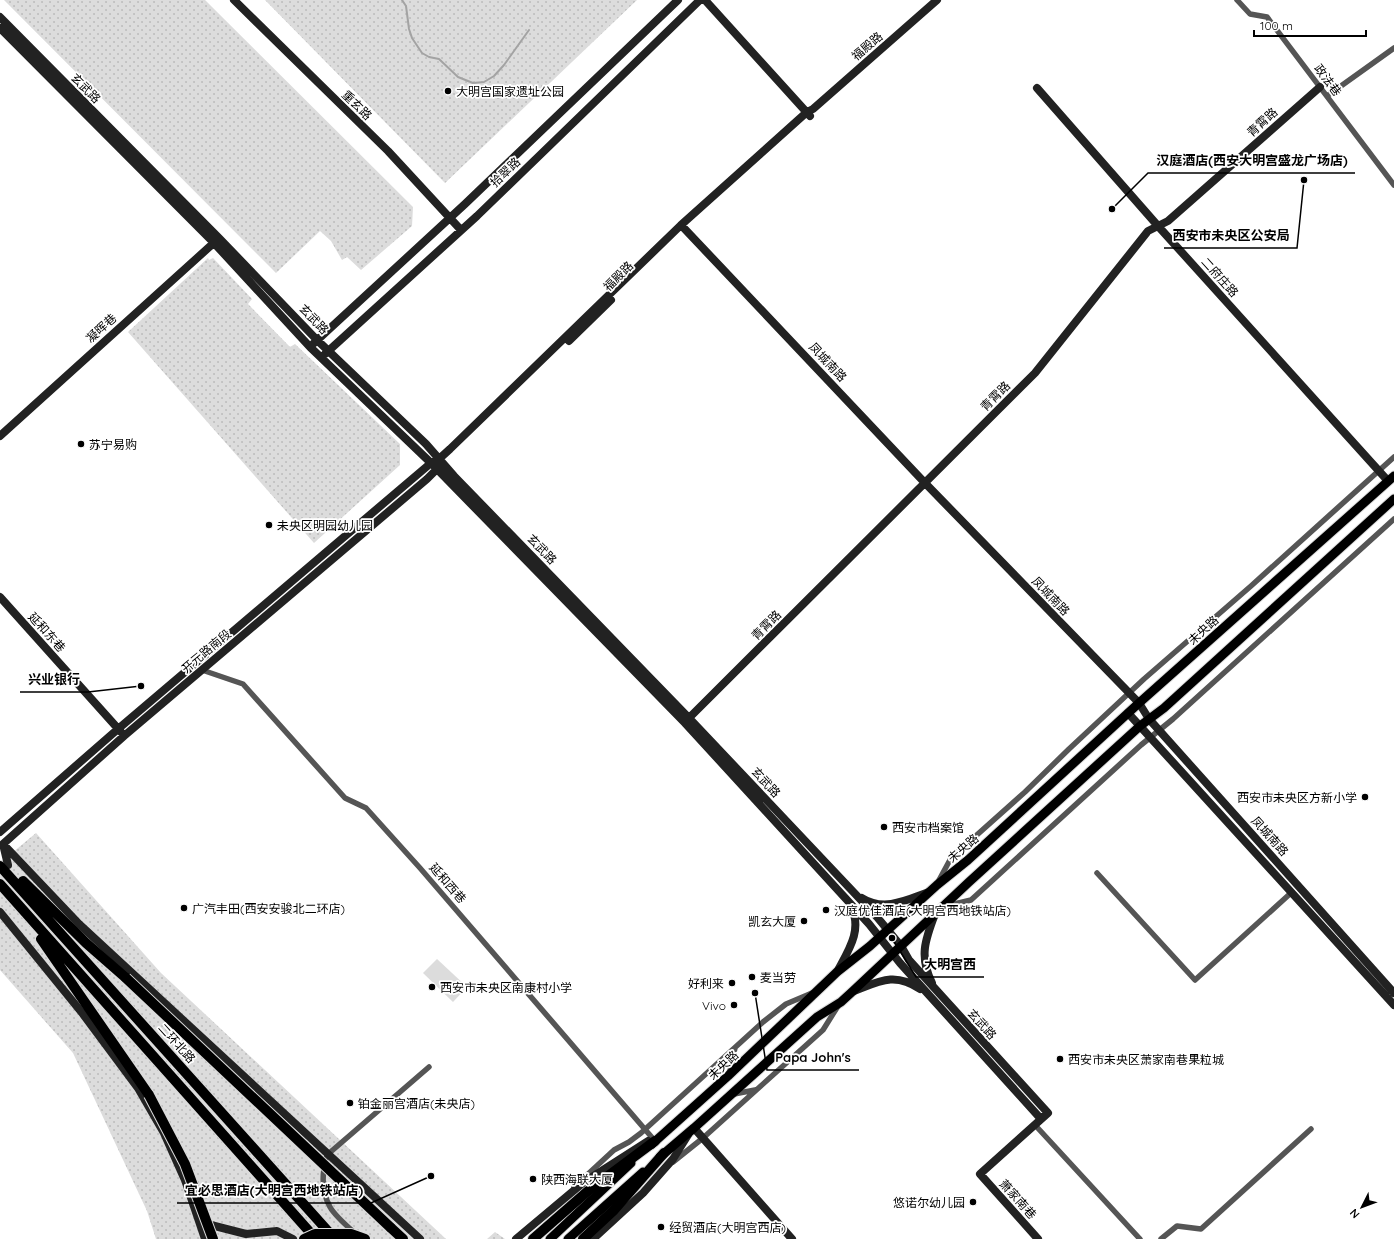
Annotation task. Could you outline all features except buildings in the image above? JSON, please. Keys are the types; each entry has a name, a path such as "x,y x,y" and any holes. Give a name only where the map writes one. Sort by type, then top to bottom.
{"highway":[{"path":"0,859 4,865 86,944 126,978 403,1239"},
{"name":"二环北路","path":"4,865 109,986 335,1239"},
{"path":"0,884 316,1239"},
{"path":"19,906 149,1095 185,1164 213,1239"},
{"path":"533,1239 588,1190 654,1140"},
{"path":"583,1239 614,1210 664,1153"},
{"path":"304,1239 315,1234 351,1234 365,1239"}],"main road":[{"name":"未央路","path":"550,1239 654,1140 677,1122 728,1076 816,991 888,930 930,891 968,860 1139,703 1391,478"},
{"path":"568,1239 817,1017 841,1002 854,991 935,914 1140,726 1164,708 1393,501"}],"street":[{"name":"重玄路","path":"234,0 388,151 461,230"},
{"name":"拾翠路","path":"310,347 450,218 678,0"},
{"name":"拾翠路","path":"321,357 439,251 700,0"},
{"path":"705,0 810,112"},
{"name":"福殿路","path":"440,460 683,227 937,0"},
{"name":"政法巷","path":"1237,0 1250,14 1267,17 1394,185"},
{"name":"玄武路","path":"0,18 216,240 310,347 431,463 687,720 880,936 893,954 933,994 1048,1113 1038,1122 933,994 901,946 888,930 426,444 328,351 216,240 0,28"},
{"path":"1327,96 1394,48"},
{"name":"青霄路","path":"687,720 1035,372 1148,231 1168,221 1320,87"},
{"name":"二府庄路","path":"1037,88 1158,226 1379,471 1391,478"},
{"name":"凤城南路","path":"683,227 925,483 1139,703 1149,719 1394,993"},
{"name":"凝晖巷","path":"0,436 216,240"},
{"path":"937,885 950,858 1025,792 1129,693 1251,586 1394,457"},
{"name":"开元路南段","path":"0,832 118,729 431,463 440,460"},
{"name":"开元路南段","path":"2,843 124,736 437,470 440,460"},
{"path":"944,906 971,900 1150,737 1174,719 1394,519"},
{"name":"延和东巷","path":"0,597 124,736"},
{"name":"延和西巷","path":"202,670 243,684 345,798 366,808 420,868 654,1140"},
{"name":"凤城南路","path":"1128,713 1394,1005"},
{"path":"2,843 4,865"},
{"path":"2,843 78,924 327,1155 420,1239"},
{"path":"1097,873 1194,980 1292,892"},
{"path":"848,887 865,900 877,904 887,905 900,903 930,891"},
{"path":"837,972 852,943 856,926 852,908 845,898"},
{"path":"0,912 83,1014 138,1088 164,1133 185,1180 205,1239"},
{"path":"933,994 924,958 926,938 935,914"},
{"path":"854,991 878,982 898,979 913,984 933,994"},
{"path":"566,1198 577,1183 602,1160 645,1129 763,1022 786,1004 816,991"},
{"path":"661,1173 703,1138 823,1030 841,1002"},
{"path":"728,1076 735,1048"},
{"path":"360,1239 330,1207 323,1186 324,1164 327,1155 429,1067"},
{"path":"731,1094 755,1090"},
{"path":"1038,1122 1140,1239"},
{"name":"萧家南巷","path":"1038,1122 980,1174 1038,1239"},
{"path":"1161,1239 1177,1226 1201,1229 1311,1129"},
{"path":"593,1239 661,1173 673,1159 692,1130 703,1138 792,1239"},
{"path":"516,1239 584,1182 654,1140"},
{"path":"200,1222 246,1234 278,1231 293,1239"}],"shaded area":[{"path":"4,0 205,0 413,207 412,226 361,270 347,257 342,260 331,241 320,231 276,273"},
{"name":"大明宫国家遗址公园","path":"265,0 637,0 445,183"},
{"path":"208,258 209,260 213,258 252,299 248,304 290,347 295,344 400,444 400,465 314,543 128,332"},
{"path":"36,833 161,973 446,1239 156,1239 147,1211 73,1053 0,970 0,863"},
{"path":"437,959 467,987 453,1002 423,973"},
{"path":"495,1232 505,1239 487,1239"}],"waterway":[{"path":"402,0 406,6 409,29 412,38 422,53 429,57 439,59 458,77 473,83 484,82 494,76 504,65 529,30"}],"place":[{"name":"大明宫国家遗址公园","path":"448,91"},
{"name":"西安市未央区公安局","path":"1304,180"},
{"name":"汉庭酒店(西安大明宫盛龙广场店)","path":"1112,209"},
{"name":"苏宁易购","path":"81,444"},
{"name":"未央区明园幼儿园","path":"269,525"},
{"name":"兴业银行","path":"141,686"},
{"name":"西安市未央区方新小学","path":"1365,797"},
{"name":"西安市档案馆","path":"884,827"},
{"name":"广汽丰田(西安安骏北二环店)","path":"184,908"},
{"name":"汉庭优佳酒店(大明宫西地铁站店)","path":"826,910"},
{"name":"凯玄大厦","path":"804,921"},
{"name":"大明宫西","path":"892,938"},
{"name":"麦当劳","path":"752,977"},
{"name":"好利来","path":"732,983"},
{"name":"西安市未央区南康村小学","path":"432,987"},
{"name":"Papa John's","path":"755,993"},
{"name":"Vivo","path":"734,1005"},
{"name":"西安市未央区萧家南巷果粒城","path":"1060,1059"},
{"name":"铂金丽宫酒店(未央店)","path":"350,1103"},
{"name":"宜必思酒店(大明宫西地铁站店)","path":"431,1176"},
{"name":"陕西海联大厦","path":"533,1179"},
{"name":"悠诺尔幼儿园","path":"973,1202"},
{"name":"经贸酒店(大明宫西店)","path":"661,1227"}]}
